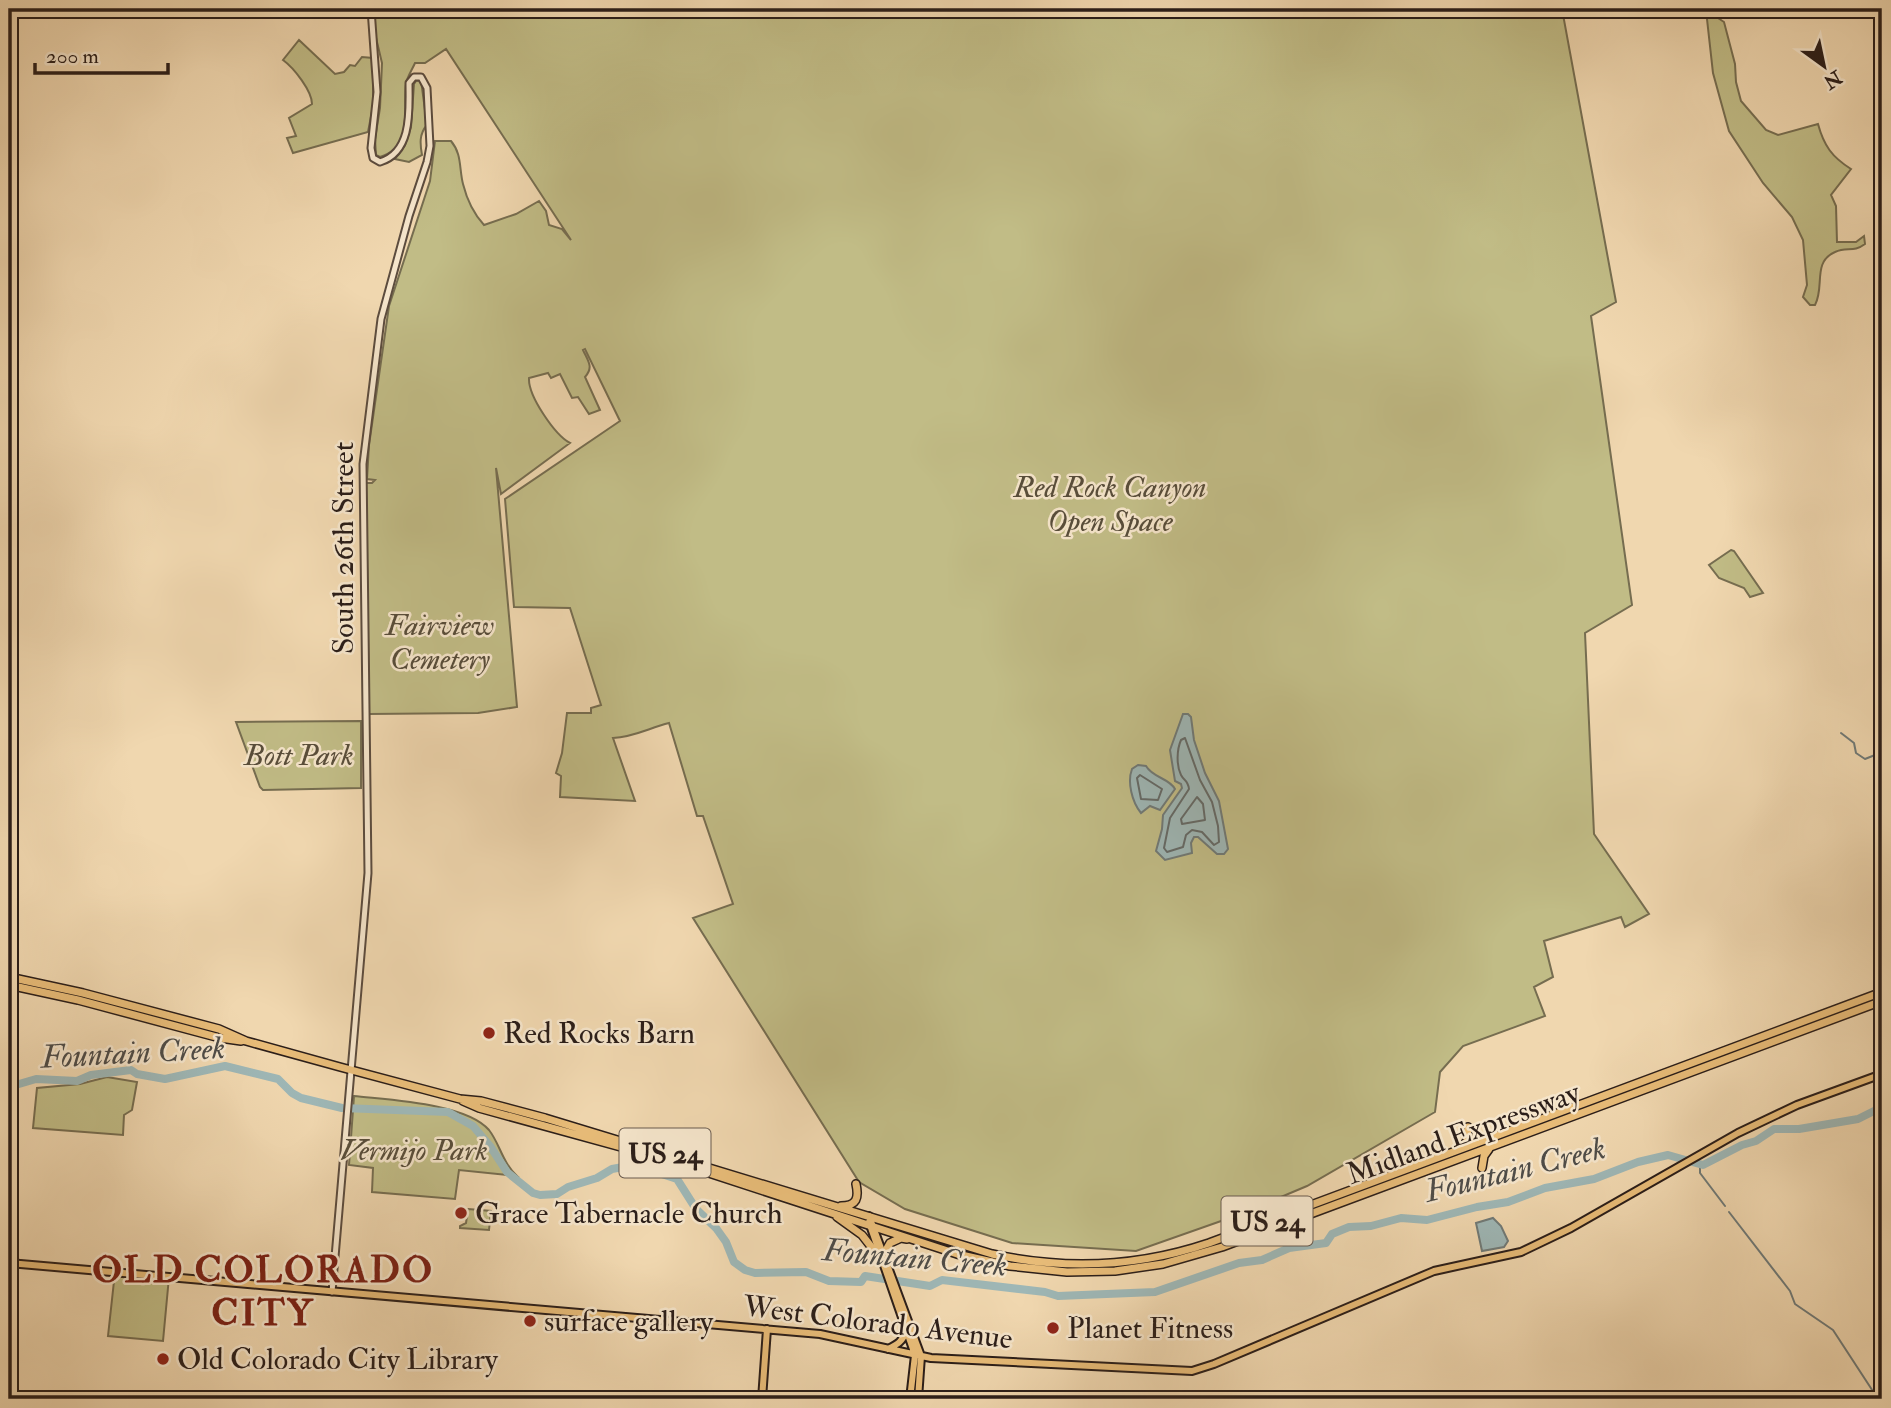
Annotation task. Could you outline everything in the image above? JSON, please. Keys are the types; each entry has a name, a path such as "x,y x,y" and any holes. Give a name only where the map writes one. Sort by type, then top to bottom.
{"highway":[{"name":"US 24","path":"9,977 57,986 133,1006 351,1070 460,1099 481,1101 628,1141 836,1205 871,1222 957,1254 996,1263 1053,1267"},
{"name":"US 24","path":"9,985 78,1000 220,1038 246,1041"},
{"name":"Midland Expressway","path":"1461,1153 1475,1153 1492,1142 1882,992"},
{"name":"Midland Expressway","path":"1053,1267 1115,1271 1192,1257 1461,1153 1477,1143 1492,1142 1882,1001"},
{"name":"US 24","path":"460,1099 479,1108 672,1161 824,1210 992,1254 1053,1267"},
{"path":"1461,1153 1467,1140 1468,1127 1477,1143"},
{"path":"1475,1153 1482,1168 1484,1156 1492,1142"},
{"path":"836,1205 849,1206 857,1201 859,1194 856,1184"},
{"path":"824,1210 858,1231 885,1265"},
{"path":"885,1265 886,1252 890,1243 896,1240 910,1240 940,1247"}],"main road":[{"name":"West Colorado Avenue","path":"9,1263 767,1329 828,1336 918,1355 1180,1371 1206,1367 1417,1277 1444,1268 1521,1252 1571,1228 1697,1155 1777,1114 1882,1074"},
{"path":"871,1222 918,1355 918,1399"},
{"path":"894,1288 906,1329 918,1355 910,1399"},
{"path":"762,1395 767,1329"},
{"path":"888,1349 904,1338 906,1329"}],"street":[{"name":"South 26th Street","path":"332,1292 368,873 363,464 382,319 430,146 427,88 421,77 414,77 409,83 407,128 402,141 386,160 380,162 373,158 370,148 377,92 371,9"}],"green space":[{"name":"Red Rock Canyon Open Space","path":"372,9 1562,9 1616,302 1591,316 1632,605 1585,633 1594,834 1649,914 1625,927 1621,917 1544,941 1553,977 1534,987 1545,1016 1463,1046 1440,1072 1435,1112 1307,1186 1241,1214 1136,1251 1012,1243 905,1209 859,1182 693,918 733,904 703,816 697,816 669,723 613,738 635,801 560,797 561,776 556,773 562,753 567,713 591,713 591,708 601,705 570,608 514,607 505,499 620,421 585,349 583,350 590,367 585,377 600,410 589,414 578,397 572,398 560,374 551,378 548,373 529,378 533,395 544,414 557,432 570,443 501,494 496,468 517,707 478,713 369,714 366,483 375,480 367,479 369,445 389,306 430,181 435,141 451,141 455,146 466,195 484,225 516,214 539,201 546,211 549,225 562,229 571,240 446,49 425,63 415,63 406,84 403,136 391,152 380,157 376,155 382,63 372,21"},
{"path":"1706,10 1724,22 1741,101 1766,130 1778,135 1818,124 1830,150 1851,169 1831,195 1836,206 1837,242 1856,242 1864,236 1865,244 1839,250 1828,256 1821,268 1815,305 1810,305 1803,297 1807,285 1803,240 1792,217 1763,183 1729,131 1713,73"},
{"path":"299,40 335,74 344,72 350,65 355,66 362,57 373,58 373,106 368,132 293,153 287,138 296,136 289,118 312,104 302,80 283,60"},
{"path":"421,80 427,125 421,139 422,155 409,162 395,159 405,145 411,127 414,84"},
{"path":"1731,550 1763,593 1750,597 1744,588 1719,578 1709,565"},
{"name":"Bott Park","path":"361,721 361,788 263,790 236,722"},
{"path":"107,1077 137,1082 132,1110 124,1115 123,1135 33,1128 37,1088 80,1084"},
{"name":"Vermijo Park","path":"354,1096 426,1104 445,1108 478,1121 489,1130 517,1176 459,1170 455,1199 372,1192 373,1168 349,1165"},
{"path":"468,1209 491,1211 489,1230 460,1228 466,1223"},
{"path":"115,1272 169,1277 163,1341 108,1336"}],"water":[{"path":"1183,714 1191,717 1194,740 1205,773 1219,801 1228,849 1224,854 1217,854 1198,837 1194,837 1191,843 1192,853 1165,860 1156,851 1163,815 1182,788 1181,784 1175,781 1170,750"},
{"path":"1138,765 1146,766 1175,789 1160,810 1150,806 1141,813 1135,803 1130,780 1132,769"},
{"path":"1493,1218 1501,1226 1508,1241 1504,1247 1482,1251 1476,1223"}],"waterway":[{"path":"1841,733 1854,743 1856,753 1865,759 1875,755 1882,756"},
{"path":"1882,763 1882,774 1877,785 1882,805"},
{"name":"Fountain Creek","path":"9,1083 19,1084 36,1079 77,1081 91,1075 131,1070 137,1074 165,1079 225,1066 278,1079 301,1098 342,1108 448,1112 473,1126 507,1172 533,1193 540,1195 557,1194 612,1169 634,1165 677,1179 696,1209 726,1242 734,1262 755,1273 806,1272 829,1281 861,1282 865,1276 930,1286 942,1280 1045,1292 1058,1296 1155,1292 1239,1263 1262,1260 1289,1248 1326,1243 1332,1234 1349,1227 1371,1226 1401,1218 1427,1220 1508,1202 1545,1188 1594,1179 1638,1162 1668,1155 1703,1165 1742,1145 1756,1141 1774,1129 1799,1129 1858,1119 1882,1107"},
{"path":"1700,1165 1700,1173 1725,1206"},
{"path":"1729,1212 1790,1291 1795,1304 1833,1330 1878,1399"}],"place":[{"name":"Red Rocks Barn","path":"489,1033"},
{"name":"Grace Tabernacle Church","path":"461,1213"},
{"name":"surface gallery","path":"530,1321"},
{"name":"Planet Fitness","path":"1053,1328"},
{"name":"Old Colorado City Library","path":"163,1359"}],"district":[{"name":"OLD COLORADO CITY","path":"263,1290"}],"park label":[{"name":"Fairview Cemetery","path":"440,642"}]}
